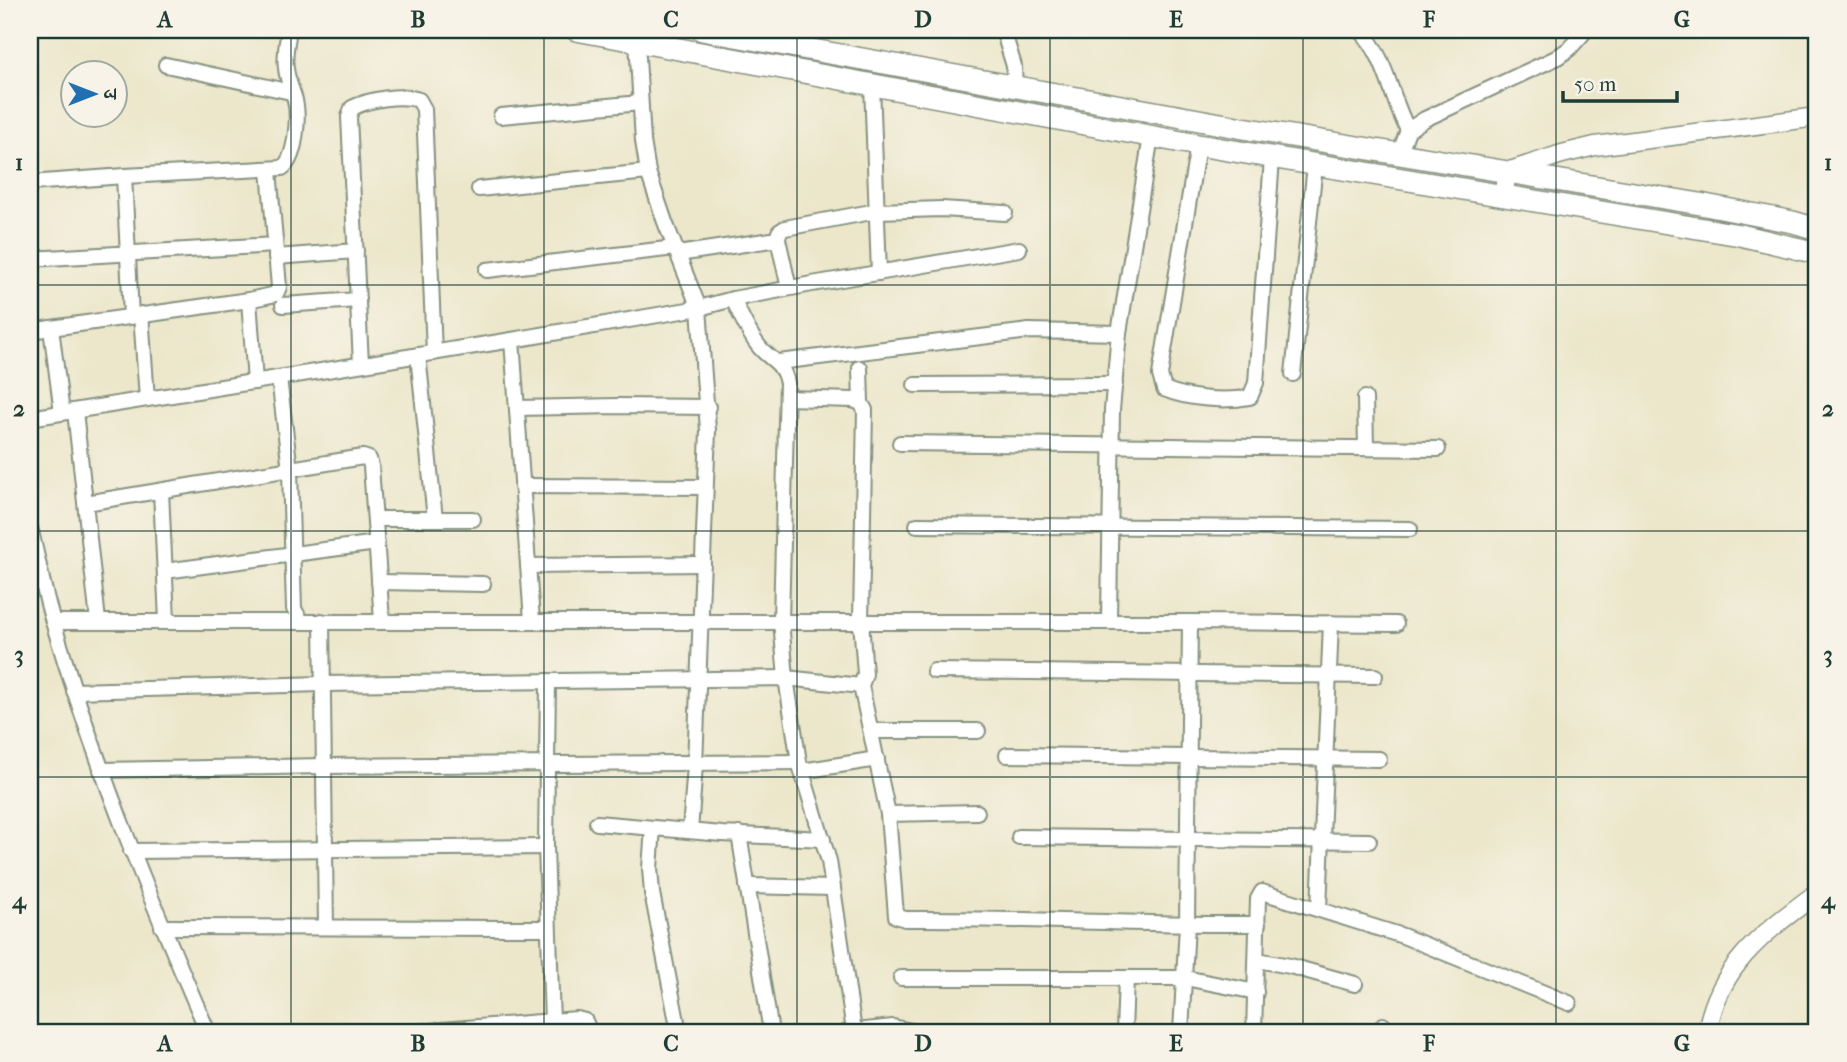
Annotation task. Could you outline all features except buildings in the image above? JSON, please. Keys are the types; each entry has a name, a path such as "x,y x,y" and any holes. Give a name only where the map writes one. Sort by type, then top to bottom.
{"main road":[{"path":"576,30 1198,145 1740,235 1817,253"},
{"path":"702,30 1399,155 1700,204 1817,229"}],"street":[{"path":"30,183 282,169 292,155 296,112 285,67 289,30"},
{"path":"1003,30 1014,66 1015,88"},
{"path":"1360,30 1384,67 1400,115 1408,130"},
{"path":"1399,155 1408,130 1425,119 1556,58 1569,49 1586,30"},
{"path":"637,41 643,141 648,172 699,308 708,407 699,679 690,831"},
{"path":"166,65 291,92"},
{"path":"872,84 880,273"},
{"path":"361,364 349,117 352,108 360,103 410,97 419,100 424,108 434,353"},
{"path":"501,116 640,103"},
{"path":"1503,197 1507,172 1562,153 1595,146 1817,117"},
{"path":"1109,621 1111,444 1119,333 1151,136"},
{"path":"1198,145 1160,375 1164,389 1177,394 1236,400 1250,397 1256,383 1272,158"},
{"path":"1293,374 1315,165"},
{"path":"30,331 270,297 276,293 279,287 270,170"},
{"path":"479,189 648,172"},
{"path":"124,176 128,252 147,399"},
{"path":"789,288 778,239 779,232 785,228 877,211 942,209 1005,213"},
{"path":"487,270 778,239"},
{"path":"30,418 512,340 699,308 789,288 1019,249"},
{"path":"30,259 128,252 356,251"},
{"path":"733,299 758,347 779,362 785,371 787,398 781,621 786,678 801,767 823,839 833,888 850,1032 893,1027 915,1032"},
{"path":"249,300 255,382"},
{"path":"283,305 358,300"},
{"path":"51,328 86,503 98,621"},
{"path":"779,362 1029,331 1119,333"},
{"path":"512,340 532,621"},
{"path":"418,355 435,519"},
{"path":"860,368 861,403 865,410 861,621 865,674 861,686 888,814 896,916 905,919 1258,924"},
{"path":"279,378 290,470 294,609 301,621"},
{"path":"915,385 1115,384"},
{"path":"787,398 853,400 861,403"},
{"path":"1365,398 1366,448"},
{"path":"517,408 708,407"},
{"path":"900,443 1438,449"},
{"path":"86,503 363,457 369,459 382,621"},
{"path":"522,486 705,487"},
{"path":"161,491 167,621"},
{"path":"375,519 473,519"},
{"path":"917,525 1410,529"},
{"path":"30,527 53,622 101,770 162,927 208,1032"},
{"path":"165,571 377,543"},
{"path":"528,566 703,564"},
{"path":"379,582 483,584"},
{"path":"322,621 326,927"},
{"path":"53,622 1109,621 1395,624"},
{"path":"1181,1032 1187,925 1190,622"},
{"path":"1319,909 1331,624"},
{"path":"934,671 1375,676"},
{"path":"74,691 322,684 786,678 861,686"},
{"path":"548,681 546,847 552,1022"},
{"path":"872,731 978,731"},
{"path":"1007,755 1379,759"},
{"path":"101,770 547,763 801,767 877,759"},
{"path":"888,814 977,812"},
{"path":"597,823 823,839"},
{"path":"653,828 650,868 652,893 679,1032"},
{"path":"739,834 771,1032"},
{"path":"1019,837 1369,841"},
{"path":"131,851 546,847"},
{"path":"747,886 833,888"},
{"path":"1254,1032 1258,899 1262,892 1403,936 1569,1003"},
{"path":"1707,1032 1719,991 1733,968 1768,930 1817,893"},
{"path":"162,927 548,928"},
{"path":"1257,960 1355,984"},
{"path":"901,978 1185,978 1256,992"},
{"path":"1124,1032 1126,978"},
{"path":"416,1032 577,1019 585,1021 590,1032"}]}
